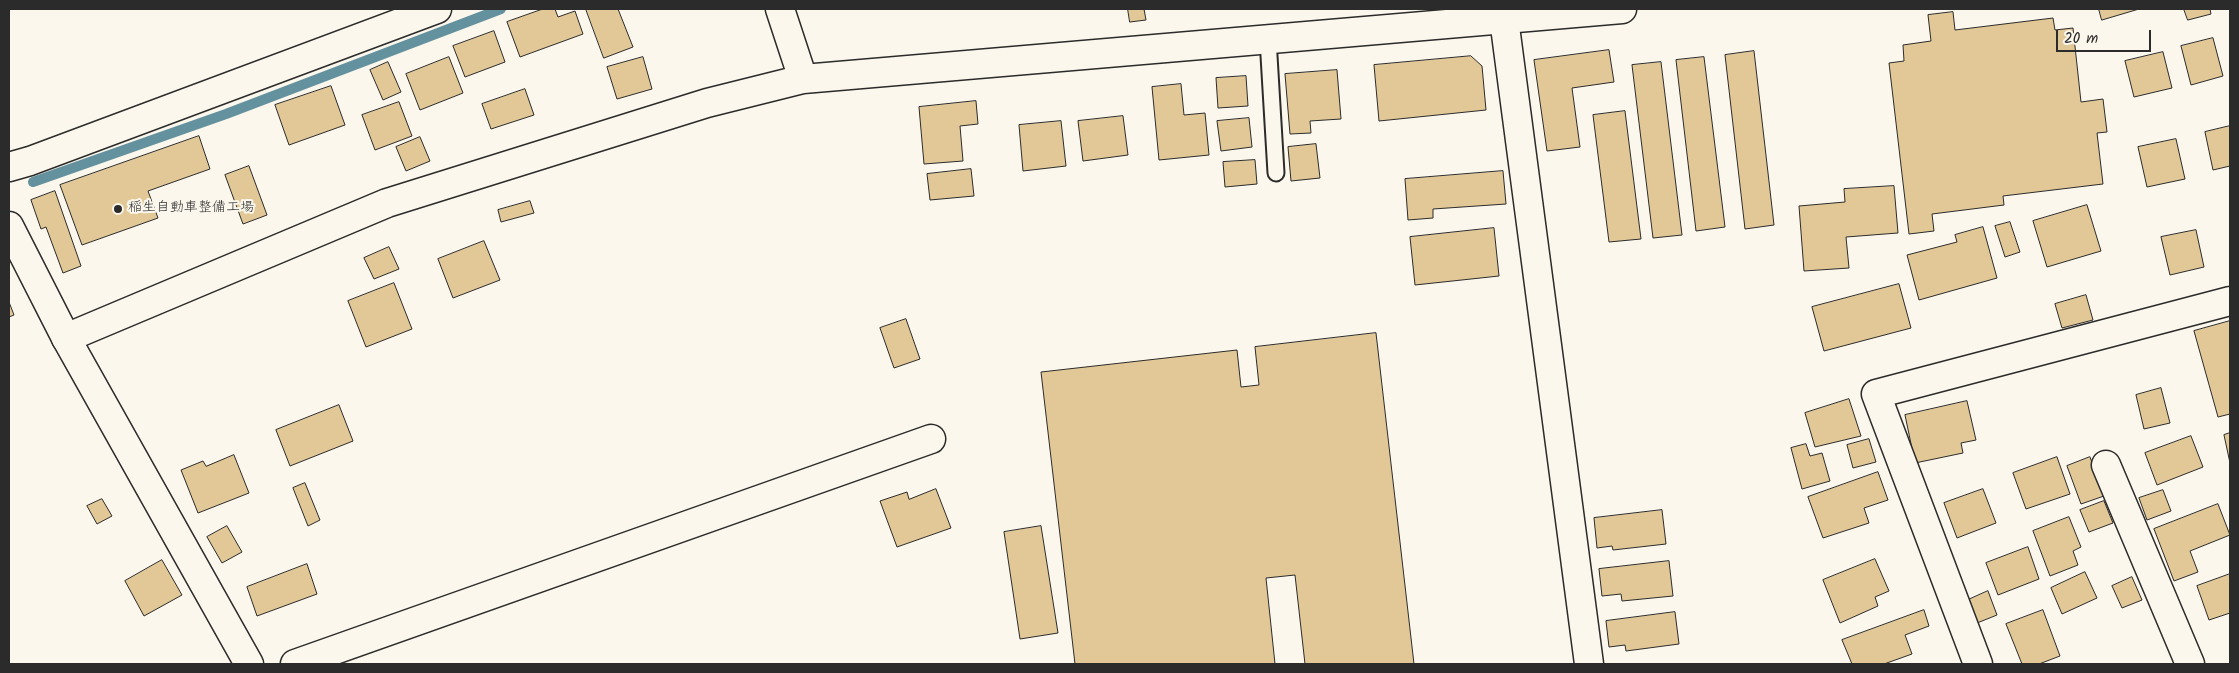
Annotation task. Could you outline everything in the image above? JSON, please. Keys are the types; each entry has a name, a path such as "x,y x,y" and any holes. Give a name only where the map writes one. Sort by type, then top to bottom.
{"street":[{"path":"9,167 39,158 437,9"},
{"path":"780,9 803,79"},
{"path":"66,338 388,202 707,103 803,79 1622,9"},
{"path":"1504,19 1589,664"},
{"path":"9,226 66,338 249,664"},
{"path":"1978,664 1876,394 2230,301"},
{"path":"295,664 931,439"},
{"path":"2106,465 2190,664"}],"lane":[{"path":"1268,39 1276,173"}],"building":[{"path":"543,9 555,9 558,17 575,11 583,34 520,57 507,22"},
{"path":"586,9 618,9 633,47 604,58"},
{"path":"1128,9 1144,9 1146,20 1130,22"},
{"path":"2099,9 2139,9 2102,20"},
{"path":"2184,9 2210,9 2211,14 2188,20"},
{"path":"1953,12 1955,30 2053,18 2055,30 2073,28 2081,102 2103,99 2107,132 2097,133 2103,184 2003,196 2004,205 1932,214 1934,231 1909,234 1889,63 1904,61 1903,45 1931,41 1928,15"},
{"path":"494,31 505,62 465,77 453,46"},
{"path":"2213,38 2223,76 2191,85 2181,46"},
{"path":"1609,50 1614,82 1572,88 1580,147 1547,151 1534,60"},
{"path":"1754,51 1774,225 1745,229 1725,55"},
{"path":"2163,52 2172,88 2134,97 2125,61"},
{"path":"1471,56 1482,66 1486,110 1379,121 1374,65"},
{"path":"449,57 463,93 420,110 406,74"},
{"path":"643,57 652,89 617,99 607,67"},
{"path":"1704,57 1725,227 1696,231 1676,60"},
{"path":"388,62 401,92 383,100 370,70"},
{"path":"1661,62 1682,235 1653,238 1632,65"},
{"path":"1337,70 1341,119 1310,121 1311,133 1290,134 1285,74"},
{"path":"1246,76 1248,106 1218,108 1216,78"},
{"path":"1181,84 1184,115 1205,113 1209,155 1159,160 1152,87"},
{"path":"331,86 345,125 289,145 275,105"},
{"path":"525,89 534,115 491,129 482,104"},
{"path":"976,101 978,124 960,126 963,161 924,164 919,107"},
{"path":"399,102 412,136 375,150 362,115"},
{"path":"1625,111 1641,239 1609,242 1593,115"},
{"path":"1123,116 1128,155 1083,161 1078,121"},
{"path":"1249,118 1252,147 1221,151 1217,121"},
{"path":"1061,121 1066,166 1023,171 1019,125"},
{"path":"2230,126 2230,166 2213,170 2205,132"},
{"path":"199,136 210,169 148,191 158,218 82,245 60,185"},
{"path":"420,137 430,161 406,171 396,147"},
{"path":"2176,139 2185,179 2147,187 2138,147"},
{"path":"1316,144 1320,178 1291,181 1288,147"},
{"path":"1255,160 1257,184 1225,187 1223,162"},
{"path":"249,166 267,215 243,224 225,175"},
{"path":"971,169 974,196 930,200 927,174"},
{"path":"1503,171 1506,204 1433,209 1433,218 1408,220 1405,179"},
{"path":"1894,186 1898,233 1846,237 1849,268 1804,271 1799,206 1845,202 1844,189"},
{"path":"55,191 81,266 63,273 46,227 41,229 31,200"},
{"path":"530,201 534,213 501,222 498,210"},
{"path":"2087,205 2101,251 2047,267 2033,221"},
{"path":"2010,222 2020,252 2005,257 1995,226"},
{"path":"1983,227 1997,278 1919,300 1907,255 1957,242 1955,235"},
{"path":"1494,228 1499,276 1415,285 1410,237"},
{"path":"2196,230 2204,267 2170,275 2161,237"},
{"path":"484,241 500,280 453,298 438,259"},
{"path":"389,247 399,269 374,279 364,258"},
{"path":"394,283 412,329 366,347 348,301"},
{"path":"1899,284 1911,328 1824,351 1812,307"},
{"path":"2086,295 2093,320 2062,328 2055,304"},
{"path":"9,302 14,315 9,317"},
{"path":"906,319 920,359 894,368 880,328"},
{"path":"2230,321 2230,414 2218,417 2194,331"},
{"path":"1376,333 1414,664 1305,664 1295,575 1266,578 1275,664 1075,664 1041,372 1237,350 1241,387 1259,385 1255,347"},
{"path":"2161,388 2170,423 2144,429 2136,395"},
{"path":"1849,399 1861,436 1815,447 1805,413"},
{"path":"1967,401 1976,440 1961,443 1963,453 1915,463 1905,415"},
{"path":"339,405 353,441 290,466 276,430"},
{"path":"2230,433 2230,463 2224,435"},
{"path":"2191,436 2203,467 2157,485 2145,453"},
{"path":"1869,439 1876,462 1853,468 1847,445"},
{"path":"1806,444 1810,456 1822,453 1830,481 1802,489 1791,448"},
{"path":"234,455 249,493 198,513 181,470 203,461 206,466"},
{"path":"2057,457 2070,494 2026,509 2013,473"},
{"path":"2090,457 2104,496 2081,504 2067,466"},
{"path":"1878,472 1888,500 1864,508 1869,523 1823,538 1808,497"},
{"path":"305,483 320,520 308,526 293,488"},
{"path":"936,489 951,528 897,547 880,501 907,492 909,499"},
{"path":"1983,489 1996,523 1957,538 1944,503"},
{"path":"2163,490 2171,511 2147,520 2139,498"},
{"path":"102,499 112,516 97,524 87,506"},
{"path":"2104,501 2113,523 2089,532 2080,510"},
{"path":"2218,504 2230,535 2190,551 2198,572 2174,581 2154,529"},
{"path":"1662,510 1666,544 1613,550 1612,546 1597,548 1594,518"},
{"path":"2069,517 2081,547 2073,551 2078,565 2050,576 2033,531"},
{"path":"227,526 242,552 222,563 207,537"},
{"path":"1041,526 1058,633 1020,639 1004,532"},
{"path":"2028,547 2039,579 1998,595 1986,563"},
{"path":"1875,559 1889,591 1875,597 1878,606 1840,623 1823,580"},
{"path":"162,560 182,595 144,616 125,581"},
{"path":"1669,561 1673,596 1622,601 1621,594 1602,596 1599,569"},
{"path":"307,564 317,594 257,616 247,587"},
{"path":"2085,572 2097,598 2062,614 2051,588"},
{"path":"2230,574 2230,613 2209,620 2197,586"},
{"path":"2132,577 2142,600 2122,608 2112,586"},
{"path":"1988,591 1997,615 1977,623 1968,600"},
{"path":"1924,610 1929,626 1905,635 1912,654 1884,664 1852,664 1842,640"},
{"path":"2043,610 2060,656 2039,664 2022,664 2006,624"},
{"path":"1675,612 1679,644 1626,651 1625,645 1609,647 1606,621"}],"waterway":[{"path":"33,182 226,114 501,9"}],"place":[{"name":"稲生自動車整備工場","path":"118,209"}]}
